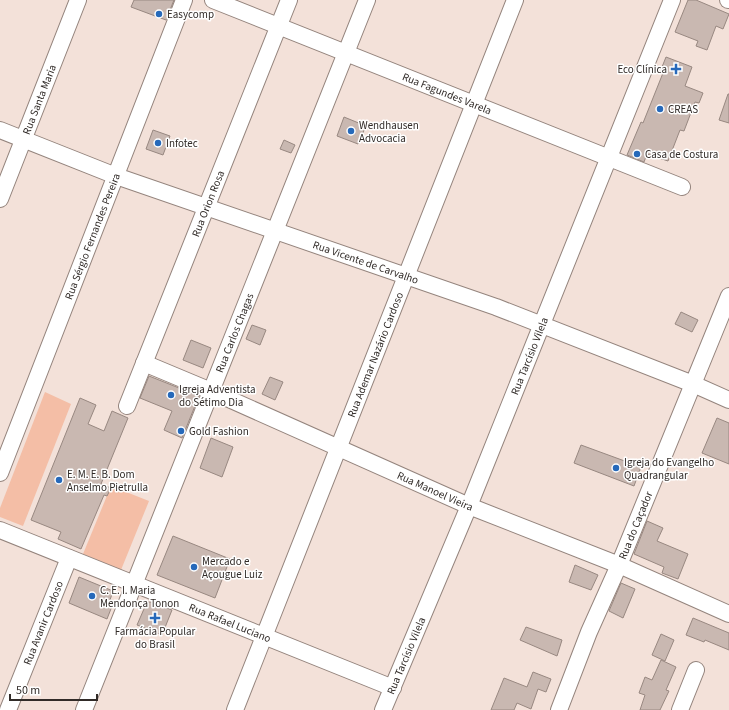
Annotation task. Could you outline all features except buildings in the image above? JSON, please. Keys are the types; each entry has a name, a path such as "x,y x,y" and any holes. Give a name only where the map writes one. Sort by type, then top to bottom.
{"street":[{"name":"Rua Santa Maria","path":"0,199 78,0"},
{"name":"Rua Sérgio Fernandes Pereira","path":"0,473 184,0"},
{"name":"Rua Fagundes Varela","path":"212,0 682,187"},
{"name":"Rua Orion Rosa","path":"127,406 289,0"},
{"name":"Rua Carlos Chagas","path":"84,710 367,0"},
{"name":"Rua Ademar Nazário Cardoso","path":"234,710 515,0"},
{"name":"Rua Tarcísio Vilela","path":"384,710 469,506 672,0"},
{"name":"Rua Vicente de Carvalho","path":"0,130 116,176 470,297 693,384 729,400"},
{"name":"Rua do Caçador","path":"559,710 589,632 619,565 729,296"},
{"name":"Rua Manoel Vieira","path":"144,363 211,391 469,506 728,610"},
{"name":"Rua Rafael Luciano","path":"0,530 393,688"},
{"name":"Rua Avanir Cardoso","path":"8,710 69,558"},
{"path":"680,710 696,670"}],"shaded area":[{"path":"45,392 71,404 23,526 0,517 0,508"},
{"path":"111,486 149,501 121,570 83,554"}],"place":[{"name":"Easycomp","path":"159,14"},
{"name":"Eco Clínica","path":"676,69"},
{"name":"CREAS","path":"660,109"},
{"name":"Wendhausen Advocacia","path":"351,131"},
{"name":"Infotec","path":"158,143"},
{"name":"Casa de Costura","path":"637,154"},
{"name":"Igreja Adventista do Sétimo Dia","path":"171,395"},
{"name":"Gold Fashion","path":"181,431"},
{"name":"Igreja do Evangelho Quadrangular","path":"616,468"},
{"name":"E. M. E. B. Dom Anselmo Pietrulla","path":"59,480"},
{"name":"Mercado e Açougue Luiz","path":"194,567"},
{"name":"C. E. I. Maria Mendonça Tonon","path":"92,596"},
{"name":"Farmácia Popular do Brasil","path":"155,618"}]}
